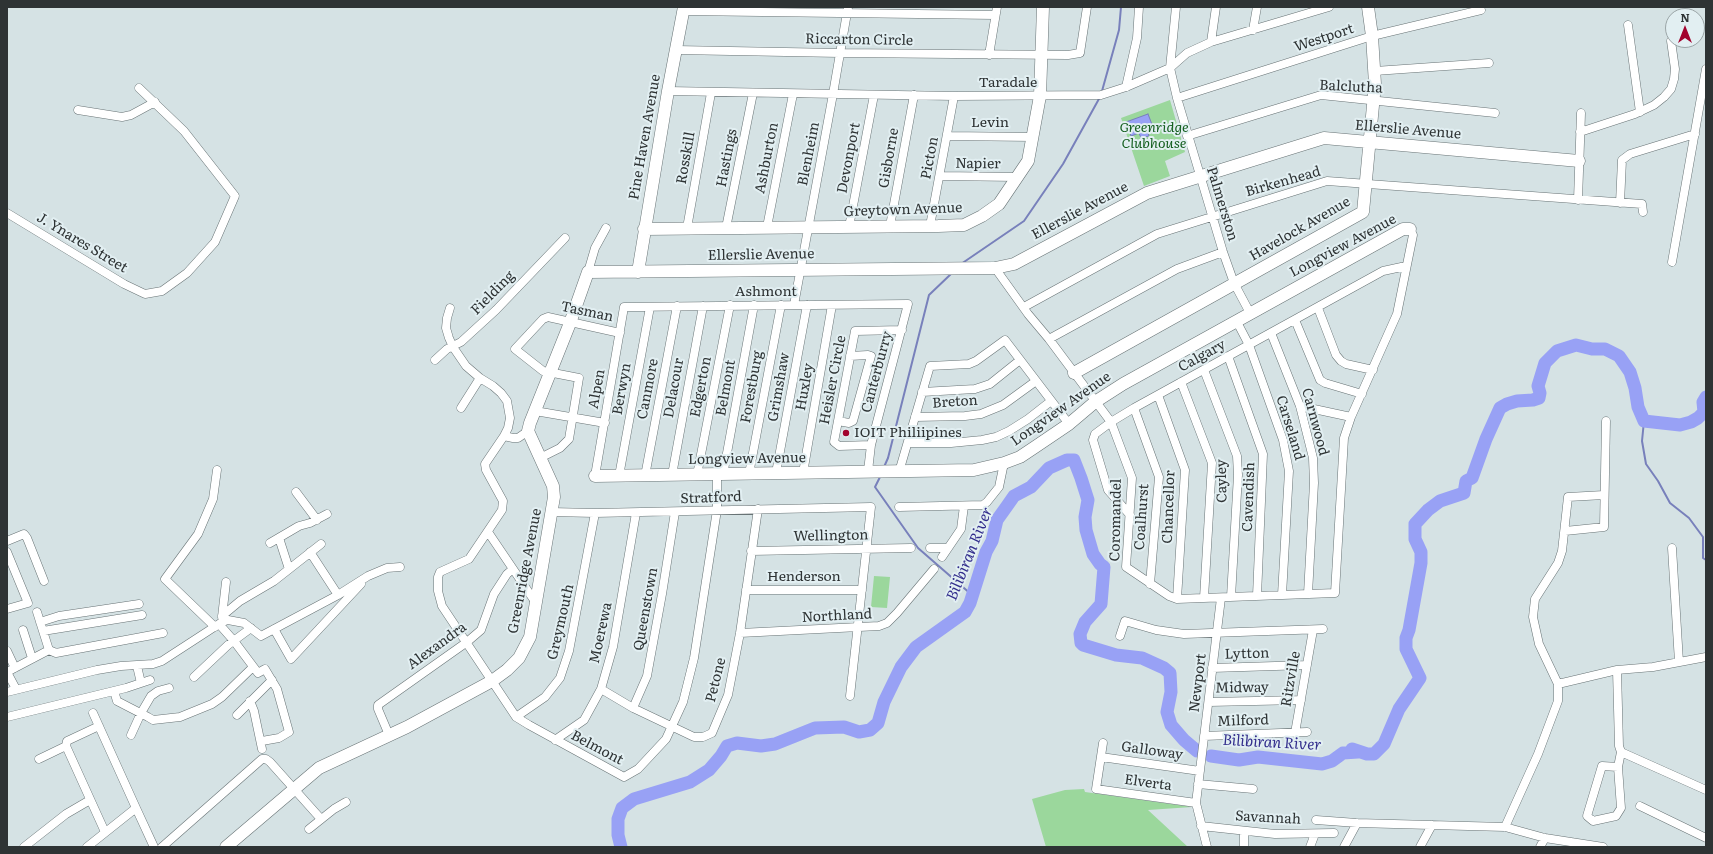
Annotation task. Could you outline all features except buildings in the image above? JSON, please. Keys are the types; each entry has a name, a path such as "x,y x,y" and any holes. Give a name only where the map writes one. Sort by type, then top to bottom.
{"street":[{"name":"Greytown Avenue","path":"644,229 964,225 982,216 999,204 1028,161 1040,96 1043,7"},
{"path":"1042,55 1068,55 1080,53 1087,7"},
{"path":"1126,87 1137,38 1139,7"},
{"name":"Palmerston","path":"1176,7 1170,68 1177,98 1223,252 1234,283 1250,314"},
{"path":"1211,42 1216,7"},
{"path":"1254,30 1257,7"},
{"name":"Taradale","path":"668,91 711,93 954,96 1101,95 1126,87 1170,68 1188,53 1211,42 1329,7"},
{"name":"Havelock Avenue","path":"1074,373 1363,212 1375,71 1368,7"},
{"path":"683,9 996,11 989,54"},
{"name":"Pine Haven Avenue","path":"638,272 644,229 683,9"},
{"name":"Blenheim","path":"794,305 847,10"},
{"name":"Westport","path":"1177,98 1372,36 1481,10"},
{"path":"1628,25 1640,112"},
{"path":"1580,132 1640,112 1654,105 1664,97 1671,89 1675,69 1672,48"},
{"name":"Riccarton Circle","path":"676,50 1042,55"},
{"path":"1375,71 1489,62"},
{"path":"1672,262 1706,69"},
{"path":"78,110 122,117 131,115 155,102 139,88"},
{"name":"Rosskill","path":"686,228 711,93"},
{"name":"Hastings","path":"726,228 752,93"},
{"name":"Ashburton","path":"767,227 793,94"},
{"name":"Devonport","path":"849,227 874,95"},
{"name":"Gisborne","path":"890,226 914,95"},
{"name":"Balclutha","path":"1188,136 1321,95 1495,113"},
{"name":"Picton","path":"930,226 954,96"},
{"name":"J. Ynares Street","path":"7,213 124,284 145,294 162,291 188,273 215,242 235,196 184,131 155,102"},
{"path":"1578,200 1580,113"},
{"path":"1620,203 1622,160 1630,154 1695,134"},
{"name":"Levin","path":"947,136 1033,137"},
{"name":"Ellerslie Avenue","path":"588,272 995,268 1014,264 1147,193 1324,138 1579,161"},
{"name":"Napier","path":"940,176 1017,177"},
{"name":"Birkenhead","path":"1024,307 1157,234 1327,181 1642,204 1643,212"},
{"path":"450,308 446,328 448,338 466,366 480,378 493,386 507,401 510,418 508,428 504,436 518,438 528,432 530,422 570,323 595,248 606,228"},
{"name":"Longview Avenue","path":"595,476 974,470 1004,463 1020,457 1068,424 1095,402 1123,384 1403,229 1410,229"},
{"path":"1300,406 1351,417 1397,314 1413,235 1410,229"},
{"name":"Fielding","path":"435,360 447,349 461,342 496,310 565,238"},
{"path":"1049,339 1177,269 1223,252"},
{"name":"Calgary","path":"1130,515 1108,490 1093,440 1095,434 1134,408 1383,271 1406,266"},
{"name":"Coromandel","path":"995,268 1111,422 1132,478 1126,567 1169,596 1178,599 1335,593 1344,438 1351,417"},
{"name":"Ashmont","path":"624,307 908,304"},
{"name":"Canterburry","path":"868,472 870,445 908,304"},
{"name":"Edgerton","path":"697,475 730,305"},
{"name":"Belmont","path":"504,436 485,464 486,470 503,501 502,510 469,559 440,572 438,577 438,591 442,606 516,717 624,777 628,776 642,764 666,738 683,702 694,658 717,510 720,475 754,305"},
{"name":"Forestburg","path":"749,474 781,305"},
{"name":"Grimshaw","path":"776,473 807,305"},
{"name":"Huxley","path":"803,473 832,305"},
{"name":"Canmore","path":"645,476 677,306"},
{"name":"Delacour","path":"672,475 703,306"},
{"name":"Alpen","path":"595,476 624,307"},
{"name":"Berwyn","path":"619,476 650,307"},
{"path":"1318,308 1336,355 1340,361 1346,364 1372,370"},
{"name":"Tasman","path":"540,458 560,448 566,444 569,439 579,378 543,371 515,349 543,319 548,317 620,333"},
{"path":"1295,320 1320,380 1325,383 1362,394"},
{"name":"Carseland","path":"1237,322 1249,345 1283,440 1289,471 1282,595"},
{"name":"Heisler Circle","path":"870,445 839,446 834,442 855,331 902,330"},
{"name":"Carnwood","path":"1271,333 1300,406 1313,464 1314,483 1308,594"},
{"path":"899,472 930,366 970,364 1005,340 1068,424"},
{"path":"838,421 849,423 853,421 870,356 850,356"},
{"name":"Cavendish","path":"1228,356 1263,454 1257,596"},
{"path":"922,392 975,389 990,384 1020,360"},
{"name":"Cayley","path":"1204,370 1237,456 1238,474 1231,597"},
{"path":"461,408 480,378"},
{"name":"Breton","path":"915,417 965,416 980,414 1003,406 1036,381"},
{"path":"1181,382 1212,463 1204,598"},
{"name":"Chancellor","path":"1158,396 1185,470 1178,599"},
{"path":"908,443 951,443 996,437 1028,419 1051,401"},
{"name":"Coalhurst","path":"1134,408 1158,477 1150,584"},
{"path":"535,411 605,423"},
{"path":"1565,531 1604,527 1606,421"},
{"name":"Greenridge Avenue","path":"226,847 319,768 388,736 492,681 507,670 519,658 530,637 554,497 553,486 528,432"},
{"path":"899,507 983,505 999,487 1004,463"},
{"path":"217,470 213,499 198,534 165,580 220,622 258,673 265,669 277,689 290,732 262,745 254,711 250,701"},
{"path":"296,492 316,520"},
{"path":"1506,827 1538,754 1558,701 1558,684 1539,644 1533,617 1535,599 1558,563 1562,551 1568,497 1604,495"},
{"path":"942,557 961,529 964,506"},
{"name":"Stratford","path":"551,512 675,512 871,507 867,549"},
{"name":"Petone","path":"600,689 633,708 694,738 703,737 712,733 728,695 740,633 758,509"},
{"name":"Moerewa","path":"555,740 584,720 600,689 614,647 636,512"},
{"name":"Queenstown","path":"633,708 647,676 675,512"},
{"name":"Greymouth","path":"516,717 545,697 560,678 569,651 595,513"},
{"path":"270,543 299,526 310,523 326,514"},
{"path":"488,532 536,603"},
{"path":"7,541 24,534 44,581"},
{"path":"279,538 290,569"},
{"path":"7,692 97,670 120,666 138,666 162,661 220,622 240,601 274,581 321,544"},
{"name":"Wellington","path":"751,551 911,548"},
{"path":"930,548 948,548"},
{"path":"1672,548 1679,662"},
{"path":"850,696 867,549"},
{"path":"7,552 28,603 7,609"},
{"path":"310,552 338,594"},
{"path":"220,622 236,620 244,623 261,636 368,576 387,568 400,567"},
{"name":"Alexandra","path":"388,736 378,709 378,705 482,630 494,594 507,574 513,569"},
{"name":"Northland","path":"740,633 879,626 887,623 897,613 934,569"},
{"path":"274,629 291,659 368,576"},
{"path":"220,622 226,582"},
{"name":"Henderson","path":"746,590 862,590"},
{"name":"Newport","path":"1196,804 1221,598"},
{"path":"40,622 58,616 139,604"},
{"path":"37,612 48,650"},
{"path":"43,632 142,615"},
{"path":"1120,636 1126,621 1156,630 1177,633 1323,629"},
{"path":"194,677 234,641 251,628"},
{"path":"23,630 32,658"},
{"name":"Ritzville","path":"1295,733 1314,630"},
{"path":"16,689 7,672 48,650 56,653 163,633"},
{"path":"7,651 15,668"},
{"path":"1558,684 1617,670 1653,667 1706,657"},
{"name":"Lytton","path":"1212,668 1307,665"},
{"path":"138,666 140,683"},
{"path":"114,691 117,701 153,720 180,717 212,704 222,697 253,667"},
{"path":"1617,670 1619,746 1621,752 1618,767 1621,808 1616,816 1593,821 1587,816 1602,766 1618,767"},
{"path":"7,716 114,691 150,680"},
{"path":"237,715 272,680"},
{"path":"131,735 140,713 151,696 158,691 169,688"},
{"name":"Midway","path":"1209,702 1300,700"},
{"path":"93,712 154,847"},
{"path":"99,726 67,741 66,746 105,832"},
{"name":"Milford","path":"1204,736 1307,732"},
{"path":"1101,757 1103,743"},
{"path":"39,759 66,746"},
{"path":"1621,752 1706,790"},
{"name":"Galloway","path":"1101,757 1200,771"},
{"name":"Elverta","path":"1101,757 1096,789 1196,804"},
{"path":"162,847 262,759 266,759 270,762 295,788 321,819"},
{"path":"1198,784 1253,789"},
{"path":"24,847 66,814 90,800"},
{"path":"310,829 334,809 346,802"},
{"path":"1196,804 1207,847"},
{"path":"1640,806 1706,838"},
{"path":"87,847 136,808"},
{"path":"1316,820 1357,823 1506,827 1545,838 1580,845 1603,847"},
{"path":"1344,847 1357,823"},
{"path":"1420,847 1432,825"},
{"name":"Savannah","path":"1202,826 1275,834 1334,833"},
{"path":"1244,830 1244,847"},
{"path":"1310,847 1315,834"},
{"path":"1540,847 1545,838"}],"green space":[{"name":"Greenridge Clubhouse","path":"1170,100 1185,152 1165,161 1170,176 1144,186 1121,118"},
{"path":"874,576 890,577 887,608 871,607"},
{"path":"1084,789 1085,792 1192,807 1148,810 1188,847 1046,847 1032,799 1065,790"}],"water":[{"path":"1148,114 1153,127 1147,130 1149,136 1141,138 1139,133 1131,136 1126,122"}],"waterway":[{"path":"1102,91 1119,30 1121,7"},
{"path":"961,264 1024,221 1063,164 1100,97"},
{"path":"884,467 888,458 929,295 952,273"},
{"name":"Bilibiran River","path":"1358,752 1352,749 1367,754 1374,754 1384,744 1399,709 1420,678 1406,649 1406,638 1409,630 1421,563 1421,552 1415,539 1415,524 1428,510 1440,501 1464,493 1466,481 1472,478 1486,439 1500,408 1517,401 1539,398 1540,393 1538,386 1545,363 1557,351 1576,345 1592,349 1605,349 1619,356 1630,372 1635,388 1638,407 1644,421 1680,425 1691,422 1704,412 1703,402 1706,397"},
{"path":"1644,421 1642,441 1646,464 1658,481 1670,503 1689,518 1703,537 1703,558 1706,560"},
{"name":"Bilibiran River","path":"621,847 618,835 618,819 622,808 634,799 690,782 709,770 727,746 737,743 761,746 775,744 815,728 844,727 859,732 870,730 878,723 884,702 901,667 916,647 965,612 970,603 986,552 992,541 997,520 1014,496 1031,487 1049,468 1067,460 1074,460 1081,478 1088,500 1085,517 1086,530 1093,554 1104,567 1101,604 1085,622 1080,634 1081,643 1083,645 1116,655 1142,658 1164,668 1170,673 1171,692 1167,712 1171,725 1184,740 1197,751"},
{"path":"880,477 875,487 918,548 972,595"},
{"name":"Bilibiran River","path":"1211,756 1239,760 1258,757 1322,764 1332,761 1343,753 1358,752"}],"place":[{"name":"IOIT Philiipines","path":"846,433"}]}
